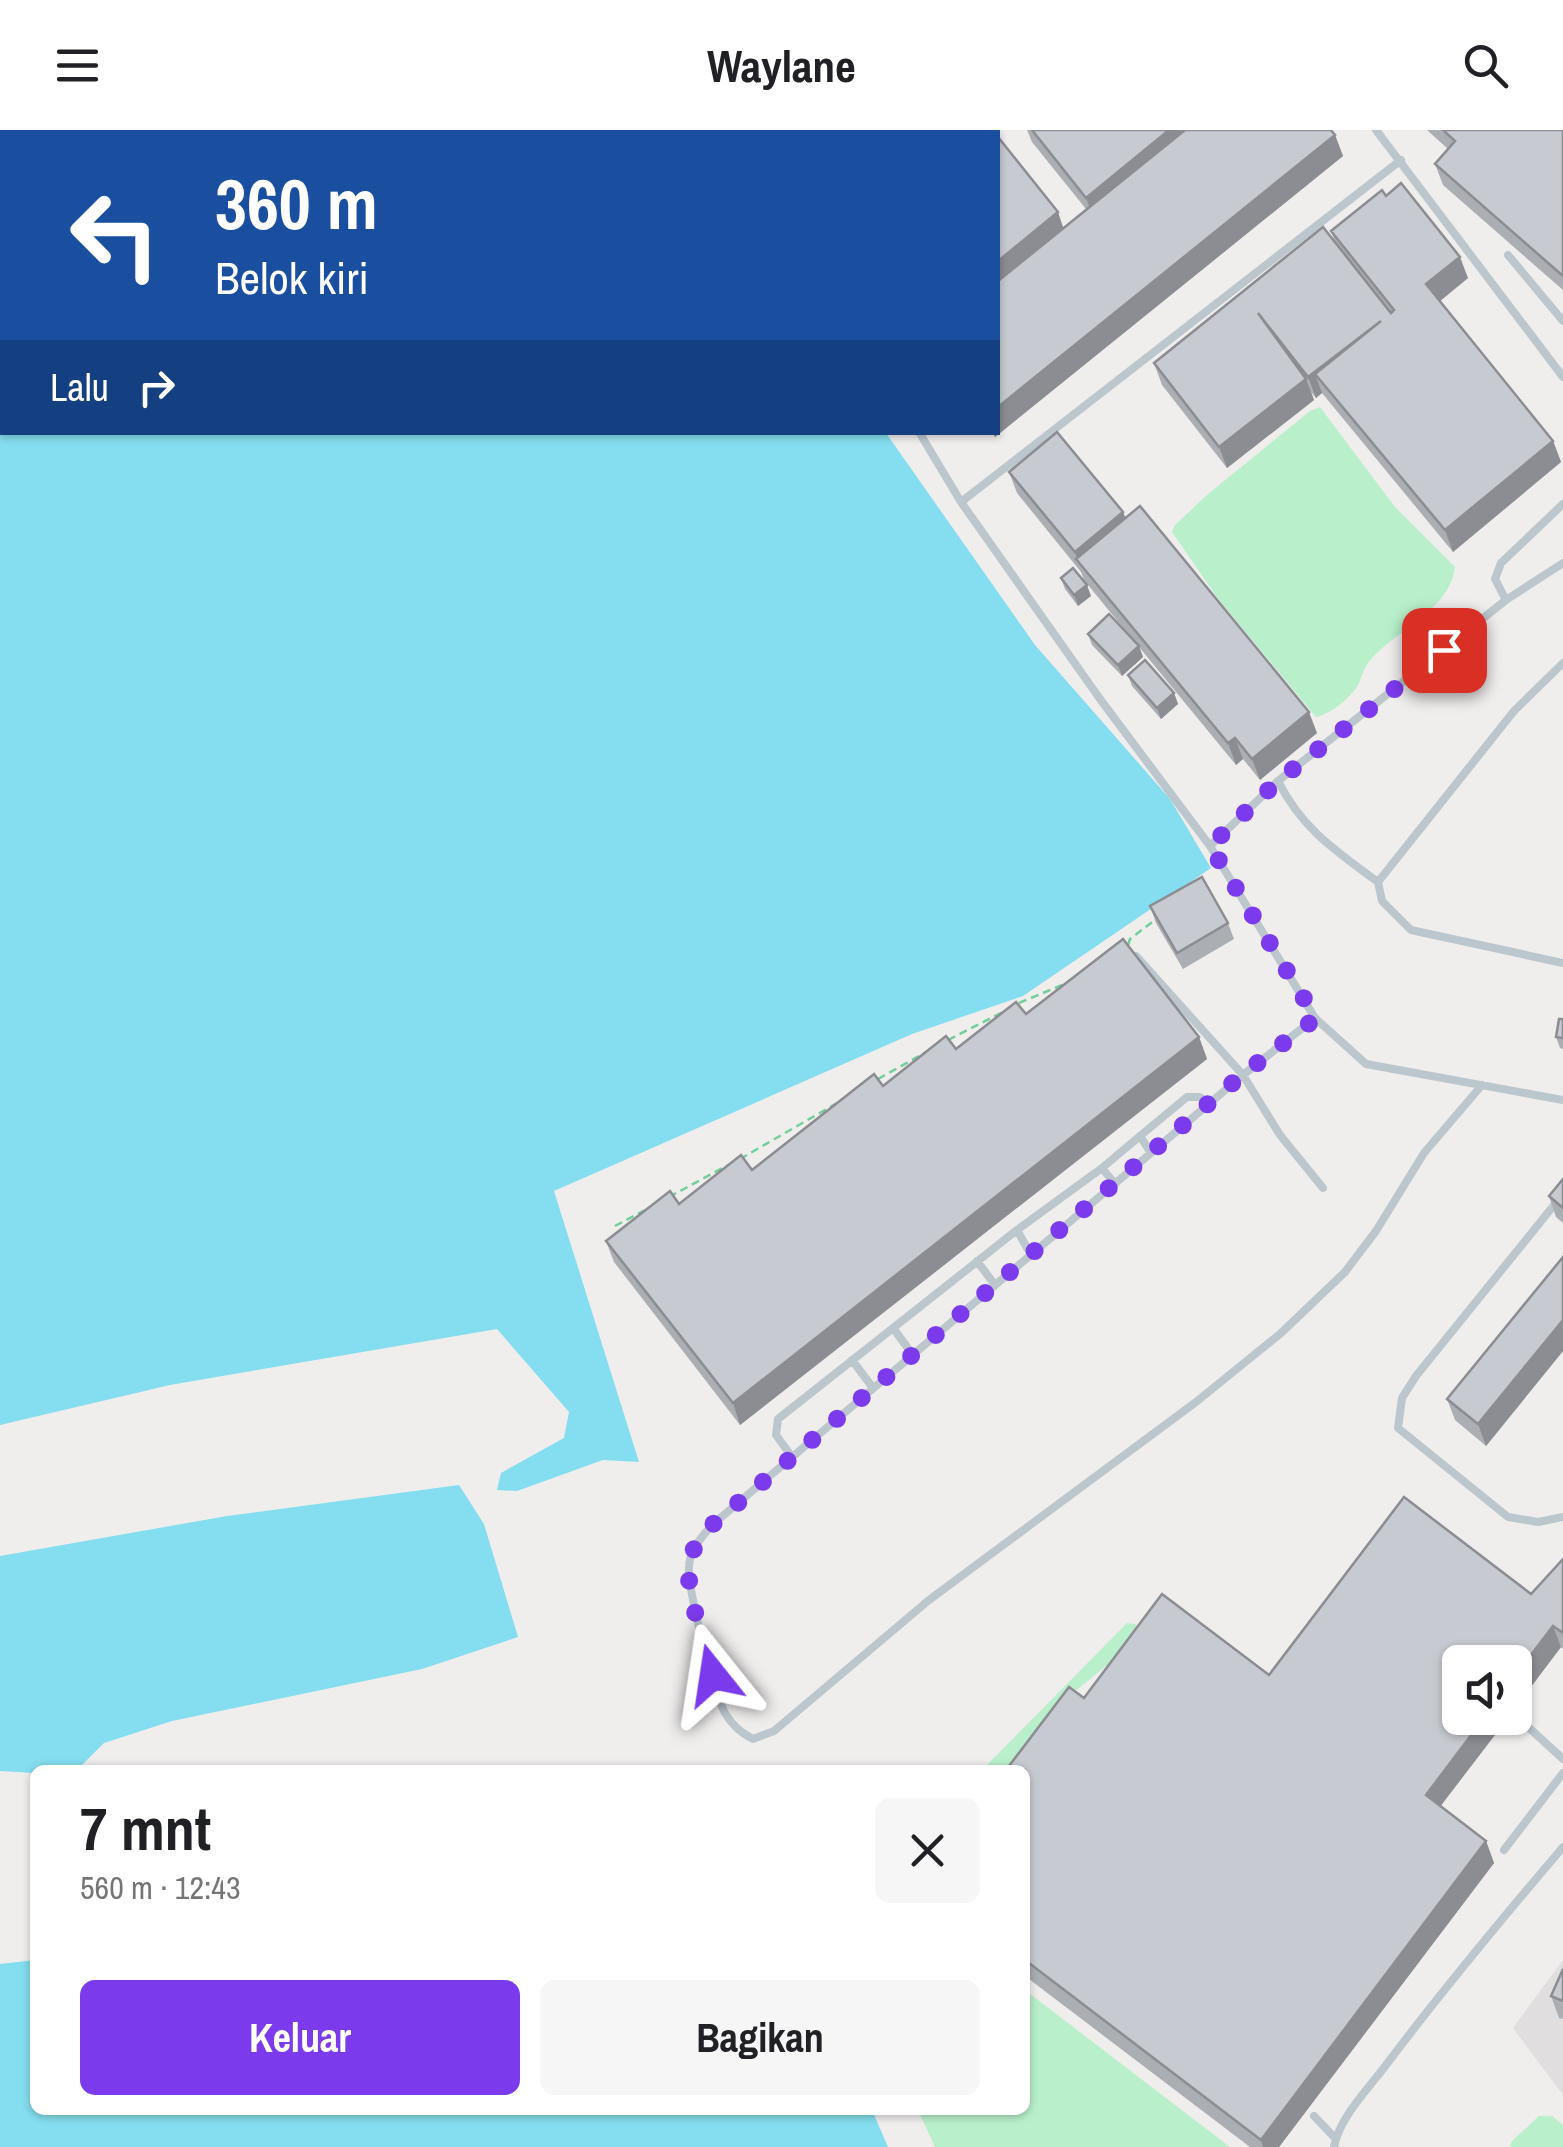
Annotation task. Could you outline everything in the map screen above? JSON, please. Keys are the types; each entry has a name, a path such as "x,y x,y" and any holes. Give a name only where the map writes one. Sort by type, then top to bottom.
{"lane":[{"path":"1376,130 1563,377"},
{"path":"960,502 1401,160"},
{"path":"1508,255 1563,321"},
{"path":"922,435 960,502 1210,846 1316,1018 1366,1064 1563,1100"},
{"path":"1506,600 1495,579 1500,563 1563,504"},
{"path":"1210,846 1278,781 1506,600 1563,563"},
{"path":"1378,882 1514,711 1563,663"},
{"path":"1278,781 1292,809 1325,844 1378,882 1382,901 1411,930 1563,963"},
{"path":"1136,956 1242,1075 1280,1135 1323,1188"},
{"path":"1316,1018 1242,1075 913,1354 712,1525 696,1544 689,1566 695,1608 722,1708 738,1732 753,1739 774,1730 929,1600 1196,1402 1280,1334 1345,1272 1376,1231 1424,1153 1482,1086"},
{"path":"792,1457 776,1435 778,1419 1017,1230 1102,1168 1187,1097 1200,1097 1209,1103"},
{"path":"1140,1136 1151,1153"},
{"path":"1102,1168 1114,1184"},
{"path":"1563,1194 1416,1376 1402,1398 1398,1428 1508,1517 1538,1522 1563,1516"},
{"path":"1017,1230 1031,1255"},
{"path":"978,1261 995,1285"},
{"path":"893,1328 913,1354"},
{"path":"852,1360 873,1388"},
{"path":"1532,1731 1563,1759"},
{"path":"1504,1850 1563,1774"},
{"path":"1314,2116 1334,2142 1422,2017 1563,1847"}],"path":[{"path":"1136,956 1128,942 1157,918"},
{"path":"947,1041 1068,982"},
{"path":"864,1087 930,1050"},
{"path":"668,1198 848,1096"},
{"path":"615,1226 650,1207"}],"shaded area":[{"path":"1563,1960 1563,2095 1513,2028"}],"green space":[{"path":"1320,407 1395,507 1455,567 1451,582 1432,608 1379,651 1345,700 1316,717 1219,600 1172,532 1208,494"},
{"path":"1127,1623 1135,1624 1139,1631 1114,1665 1106,1666 1062,1702 1013,1765 987,1765"},
{"path":"1030,1994 1230,2147 935,2147 920,2115 1030,2115"},
{"path":"1539,2116 1552,2116 1563,2125 1563,2147 1510,2147 1512,2141"}],"water":[{"path":"0,435 887,435 1035,645 1170,799 1211,868 1023,996 912,1034 554,1191 639,1462 603,1460 517,1491 497,1490 501,1473 564,1438 569,1412 497,1329 170,1385 0,1425"},
{"path":"459,1485 484,1524 518,1637 422,1669 172,1721 104,1743 82,1765 30,1765 30,1773 0,1771 0,1556 227,1516"},
{"path":"30,1961 30,2115 874,2115 888,2147 0,2147 0,1964"}],"building":[{"path":"1032,130 1169,130 1086,198"},
{"path":"1185,130 1331,130 1335,135 1000,405 1000,279"},
{"path":"1443,130 1563,130 1563,276 1435,164 1455,141"},
{"path":"1000,140 1058,212 1000,259"},
{"path":"1401,183 1460,257 1426,284 1553,441 1445,530 1315,374 1381,321 1308,377 1258,313 1306,379 1219,447 1154,363 1323,227 1391,313 1394,310 1331,231 1382,190 1386,196"},
{"path":"1057,432 1123,512 1075,552 1009,472"},
{"path":"1140,506 1309,712 1252,759 1235,738 1228,743 1076,559"},
{"path":"1073,568 1087,585 1074,595 1061,578"},
{"path":"1109,614 1139,646 1118,665 1088,634"},
{"path":"1145,660 1174,693 1157,708 1128,675"},
{"path":"1202,877 1228,923 1177,953 1150,906"},
{"path":"1123,939 1199,1037 733,1403 606,1241 670,1191 679,1204 741,1155 752,1170 874,1074 883,1086 946,1036 956,1049 1016,1002 1026,1014"},
{"path":"1559,1019 1563,1019 1563,1038 1556,1037"},
{"path":"1563,1179 1563,1208 1549,1196"},
{"path":"1563,1257 1563,1320 1478,1424 1447,1399"},
{"path":"1404,1497 1531,1594 1563,1559 1563,1633 1553,1626 1532,1654 1532,1645 1442,1645 1442,1735 1471,1735 1426,1795 1486,1841 1261,2140 1030,1964 1030,1765 1010,1765 1069,1687 1084,1698 1162,1594 1269,1675"},
{"path":"1563,1969 1563,2001 1551,1996"}],"route":[{"path":"713,1675 695,1608 689,1566 696,1544 712,1525 1242,1075 1316,1018 1210,846 1278,781 1444,650"}]}
